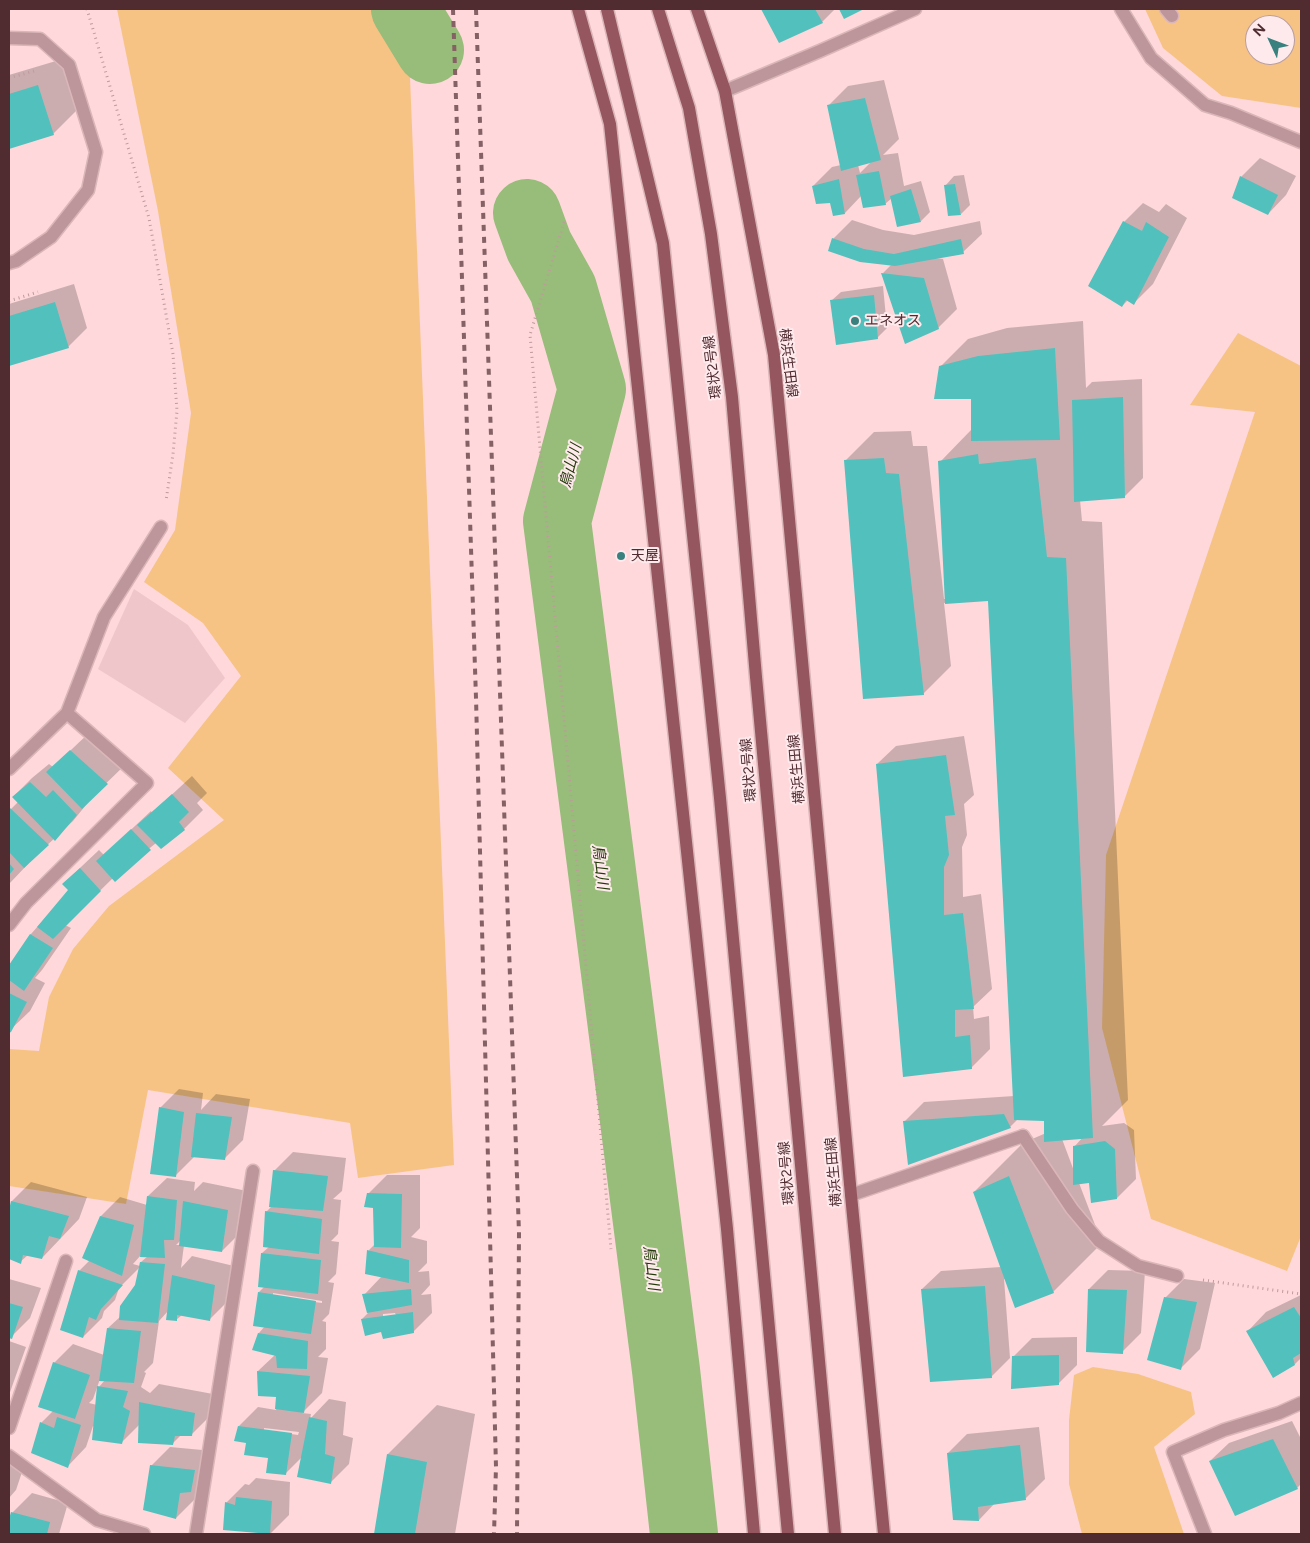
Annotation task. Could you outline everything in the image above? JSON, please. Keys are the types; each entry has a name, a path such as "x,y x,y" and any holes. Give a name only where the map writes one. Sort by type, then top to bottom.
{"main road":[{"path":"578,9 610,124 726,1219 754,1534"},
{"path":"607,9 662,243 720,798 788,1534"},
{"name":"環状2号線","path":"658,9 689,108 711,234 732,397 756,687 835,1534"},
{"name":"横浜生田線","path":"697,9 725,91 774,355 884,1534"}],"street":[{"path":"725,91 915,9"},
{"path":"1121,9 1151,58 1204,105 1231,113 1301,142"},
{"path":"9,38 40,39 69,65 96,152 88,190 51,237 16,261 9,263"},
{"path":"9,769 66,713 104,617 161,527"},
{"path":"9,925 26,903 147,783 66,713"},
{"path":"851,1195 1023,1136 1072,1209 1099,1241 1138,1266 1178,1276"},
{"path":"196,1534 252,1171"},
{"path":"9,1428 66,1261"},
{"path":"1205,1534 1173,1452 1224,1430 1279,1413 1301,1403"},
{"path":"9,1456 97,1520 144,1534"}],"path":[{"path":"87,9 150,218 173,354 177,411 174,454 161,527"},
{"path":"9,78 38,70"},
{"path":"564,222 530,335 611,1249"},
{"path":"9,301 38,292"},
{"path":"1178,1276 1301,1294"}],"shaded area":[{"path":"117,9 396,9 408,28 454,1165 358,1178 350,1123 148,1090 126,1204 9,1186 9,1049 39,1051 49,997 73,949 109,906 224,820 168,768 241,676 203,623 144,582 175,530 191,413 158,211"},
{"path":"1145,9 1301,9 1301,108 1222,96 1163,48"},
{"path":"1238,333 1301,366 1301,1236 1287,1271 1151,1219 1102,1028 1106,855 1255,412 1190,405"},
{"path":"134,589 188,625 225,678 185,723 98,669"},
{"path":"1093,1367 1138,1374 1191,1392 1195,1414 1154,1447 1184,1534 1082,1534 1069,1484 1069,1420 1074,1375"}],"building":[{"path":"761,9 815,9 823,23 779,43"},
{"path":"839,9 864,9 844,19"},
{"path":"38,85 54,135 9,149 9,94"},
{"path":"865,98 881,160 841,171 827,105"},
{"path":"879,171 886,205 863,208 856,175"},
{"path":"1240,176 1278,195 1268,215 1232,198"},
{"path":"839,179 845,214 833,216 830,203 816,204 812,186"},
{"path":"955,184 961,215 948,216 944,185"},
{"path":"911,189 921,222 897,227 890,196"},
{"path":"1123,221 1142,231 1146,222 1169,237 1134,305 1126,300 1122,307 1088,286"},
{"path":"832,238 864,249 894,254 961,239 964,254 895,266 860,262 828,251"},
{"path":"881,273 924,278 939,329 905,344"},
{"path":"874,295 878,339 836,345 830,300"},
{"path":"55,302 69,348 9,366 9,316"},
{"path":"1055,348 1060,440 971,441 971,399 934,399 939,366 978,356"},
{"path":"1123,397 1125,498 1074,502 1072,400"},
{"path":"978,454 979,464 1036,458 1047,557 1066,558 1093,1138 1044,1142 1044,1121 1014,1120 988,601 945,604 938,461"},
{"path":"884,458 886,473 899,474 924,695 863,699 844,460"},
{"path":"70,750 108,784 82,809 46,772"},
{"path":"946,755 955,815 945,816 949,855 944,867 944,915 963,913 974,1009 955,1010 955,1037 970,1035 972,1069 903,1077 876,764"},
{"path":"30,782 46,797 53,790 77,815 55,841 12,797"},
{"path":"172,794 189,812 179,822 185,830 161,849 137,825"},
{"path":"10,808 49,845 24,868 9,852"},
{"path":"131,829 151,850 115,882 96,861"},
{"path":"9,863 14,869 9,875"},
{"path":"80,868 101,891 53,939 37,927 68,890 62,884"},
{"path":"30,934 53,948 24,991 9,980 9,965"},
{"path":"9,993 27,1002 9,1033"},
{"path":"159,1107 184,1112 176,1177 150,1174"},
{"path":"196,1113 232,1117 225,1160 191,1157"},
{"path":"1004,1114 1011,1128 908,1165 903,1121"},
{"path":"1105,1141 1115,1149 1117,1199 1091,1203 1089,1183 1073,1185 1073,1146"},
{"path":"273,1170 328,1176 323,1211 269,1207"},
{"path":"1009,1176 1054,1293 1015,1308 973,1192"},
{"path":"367,1193 402,1194 401,1248 374,1247 373,1208 364,1207"},
{"path":"147,1196 177,1200 174,1240 164,1240 165,1258 140,1257"},
{"path":"11,1201 69,1216 60,1239 49,1236 42,1259 23,1255 21,1264 9,1259 9,1210"},
{"path":"183,1201 228,1210 222,1252 179,1246"},
{"path":"265,1211 322,1219 319,1254 263,1247"},
{"path":"100,1216 134,1225 122,1276 82,1258"},
{"path":"367,1250 409,1260 409,1283 365,1274"},
{"path":"261,1253 321,1260 318,1294 258,1287"},
{"path":"140,1262 165,1264 158,1323 119,1320 120,1306 135,1285"},
{"path":"78,1270 123,1285 101,1309 96,1320 89,1317 83,1338 60,1330"},
{"path":"172,1275 215,1285 210,1321 177,1315 177,1321 166,1320"},
{"path":"985,1286 992,1378 930,1382 921,1289"},
{"path":"411,1289 412,1305 367,1313 362,1294"},
{"path":"1088,1289 1127,1290 1123,1354 1086,1352"},
{"path":"258,1292 316,1301 311,1334 253,1326"},
{"path":"1164,1297 1197,1302 1181,1370 1147,1360"},
{"path":"9,1303 23,1307 12,1339 9,1338"},
{"path":"1294,1307 1301,1318 1301,1353 1293,1358 1295,1365 1273,1378 1246,1331"},
{"path":"413,1312 414,1333 383,1339 381,1332 365,1336 361,1319"},
{"path":"107,1328 141,1331 134,1383 99,1381"},
{"path":"258,1333 308,1341 307,1369 277,1368 276,1356 252,1350"},
{"path":"1059,1355 1059,1385 1011,1389 1012,1356"},
{"path":"53,1362 90,1375 75,1419 38,1407"},
{"path":"257,1371 310,1376 304,1413 275,1409 276,1397 258,1396"},
{"path":"97,1386 128,1391 123,1407 130,1411 122,1444 92,1440"},
{"path":"139,1402 195,1413 192,1436 175,1436 173,1445 138,1443"},
{"path":"57,1417 81,1425 68,1468 31,1453 40,1422 54,1428"},
{"path":"309,1417 327,1421 325,1454 335,1457 331,1484 297,1477"},
{"path":"238,1426 292,1433 286,1475 266,1473 268,1458 244,1455 246,1443 234,1441"},
{"path":"1273,1439 1298,1489 1235,1516 1209,1461"},
{"path":"1020,1445 1026,1500 978,1507 979,1521 953,1520 947,1453"},
{"path":"387,1454 427,1462 415,1534 374,1534"},
{"path":"150,1465 195,1470 191,1492 180,1493 176,1519 143,1510"},
{"path":"236,1497 272,1501 270,1534 223,1530 225,1502 235,1505"},
{"path":"11,1512 50,1522 47,1534 9,1534"}],"waterway":[{"name":"鳥山川","path":"405,9 430,50"},
{"name":"鳥山川","path":"527,213 539,246 563,289 592,389 557,521 666,1370 684,1534"}],"railway":[{"path":"453,9 476,698 496,1467 494,1534"},
{"path":"476,9 519,1233 517,1534"}],"place":[{"name":"エネオス","path":"855,321"},
{"name":"天屋","path":"621,556"}]}
